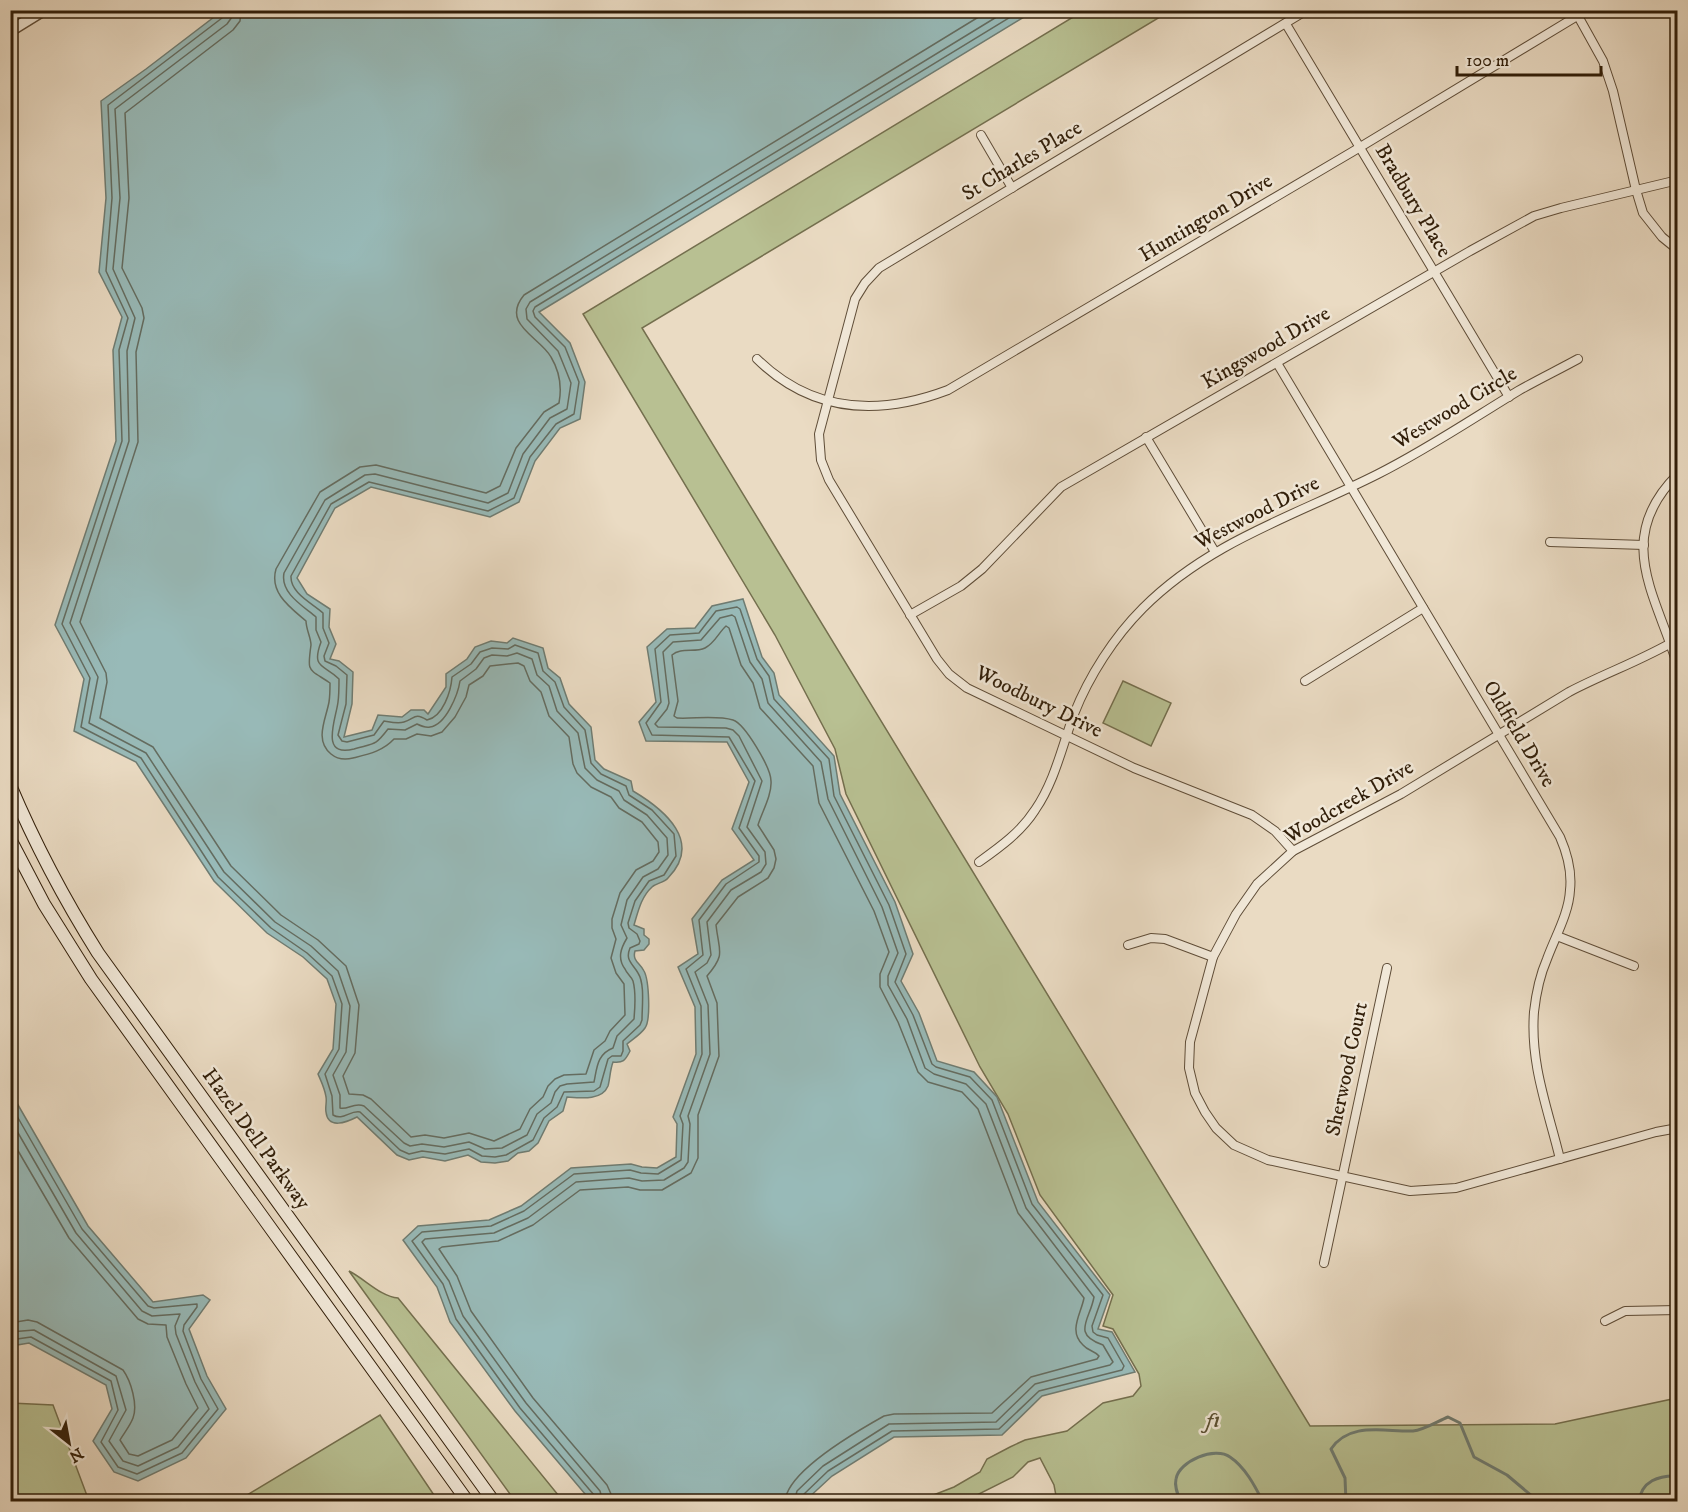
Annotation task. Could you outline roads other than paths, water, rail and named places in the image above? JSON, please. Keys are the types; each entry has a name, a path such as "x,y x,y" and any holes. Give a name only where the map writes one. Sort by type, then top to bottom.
{"main road":[{"name":"Hazel Dell Parkway","path":"10,785 61,891 112,973 494,1502"},
{"name":"Hazel Dell Parkway","path":"10,839 53,920 103,997 468,1502"}],"street":[{"path":"10,31 44,10"},
{"name":"St Charles Place","path":"827,400 855,299 865,283 879,268 1307,10"},
{"name":"Huntington Drive","path":"757,359 771,374 798,391 851,406 877,407 914,401 948,390 1360,148 1587,10"},
{"path":"1578,16 1603,61 1610,81 1635,190 1643,213 1662,237 1677,250"},
{"name":"Bradbury Place","path":"1286,24 1509,397"},
{"path":"981,135 1012,188"},
{"name":"Kingswood Drive","path":"910,615 961,586 982,569 1061,488 1146,437 1534,216 1677,180"},
{"name":"Westwood Circle","path":"1350,487 1397,464 1578,359"},
{"name":"Oldfield Drive","path":"1277,363 1560,837 1564,848 1570,868 1570,891 1557,936 1546,959 1540,981 1533,1033 1535,1065 1560,1159"},
{"name":"Woodbury Drive","path":"827,400 819,434 824,470 937,659 958,682 1020,714 1154,776 1252,815 1275,831 1293,851"},
{"path":"1146,437 1215,552"},
{"path":"1677,474 1650,513 1645,530 1643,558 1650,594 1674,642 1677,667"},
{"name":"Westwood Drive","path":"979,862 1015,834 1034,813 1050,782 1075,713 1086,690 1122,632 1142,609 1167,586 1215,552 1350,487"},
{"path":"1550,542 1644,545"},
{"path":"1305,681 1423,608"},
{"name":"Woodcreek Drive","path":"1674,642 1596,678 1401,794 1293,851 1257,884 1236,914 1213,957 1190,1042 1189,1068 1195,1093 1216,1128 1234,1144 1250,1153 1268,1161 1410,1191 1456,1188 1677,1128"},
{"path":"1557,936 1634,966"},
{"path":"1128,945 1151,938 1165,939 1213,957"},
{"name":"Sherwood Court","path":"1324,1263 1387,968"},
{"path":"1605,1321 1625,1311 1677,1310"}],"water":[{"path":"222,11 1034,11 539,312 570,343 585,382 580,419 560,428 535,461 519,502 490,517 371,487 335,508 297,578 307,594 330,609 329,627 336,644 330,659 339,661 353,672 352,704 344,737 372,730 378,715 402,717 411,710 424,710 428,714 446,687 446,674 467,659 475,647 491,641 507,643 513,638 543,648 548,668 560,678 569,704 591,727 595,760 604,769 631,781 633,791 667,817 676,828 681,840 682,852 678,865 666,880 654,886 645,895 634,925 644,929 644,935 649,939 649,944 644,950 635,951 634,954 635,960 644,971 647,983 649,1009 645,1028 627,1044 630,1051 625,1059 621,1062 613,1062 605,1091 590,1098 567,1097 563,1111 549,1121 538,1143 529,1151 518,1153 508,1161 481,1162 468,1155 445,1161 423,1157 409,1160 397,1155 357,1117 338,1123 330,1121 326,1112 325,1091 318,1074 333,1049 336,1004 327,979 303,957 267,933 214,881 136,762 74,731 84,679 55,625 116,441 113,350 122,317 99,272 106,198 101,101"},
{"path":"743,599 762,657 774,673 779,695 834,756 840,794 895,902 913,954 901,981 919,1013 937,1061 974,1072 997,1097 1038,1202 1110,1295 1098,1329 1112,1332 1135,1372 1042,1396 1002,1435 894,1437 832,1476 805,1501 591,1501 515,1411 450,1322 437,1287 403,1240 418,1226 489,1220 521,1206 571,1168 631,1164 657,1168 676,1157 677,1124 673,1117 696,1054 695,1007 678,967 698,954 692,919 722,880 754,860 732,829 749,782 727,742 646,741 639,722 656,702 647,647 667,629 695,628 712,606"},
{"path":"10,1008 17,1023 14,1098 88,1226 153,1302 203,1295 210,1300 189,1329 207,1376 226,1409 186,1458 138,1481 114,1472 93,1441 112,1409 106,1385 29,1343 11,1346"}],"waterway":[{"path":"1346,1502 1345,1478 1331,1449 1339,1440 1358,1431 1413,1431 1448,1417 1460,1423 1474,1457 1507,1475 1539,1502"},
{"path":"1181,1502 1176,1485 1179,1472 1190,1461 1216,1453 1230,1457 1245,1471 1263,1502"},
{"path":"1639,1502 1640,1495 1647,1484 1658,1478 1678,1476"}],"park label":[{"name":"f1","path":"1213,1421"}]}
